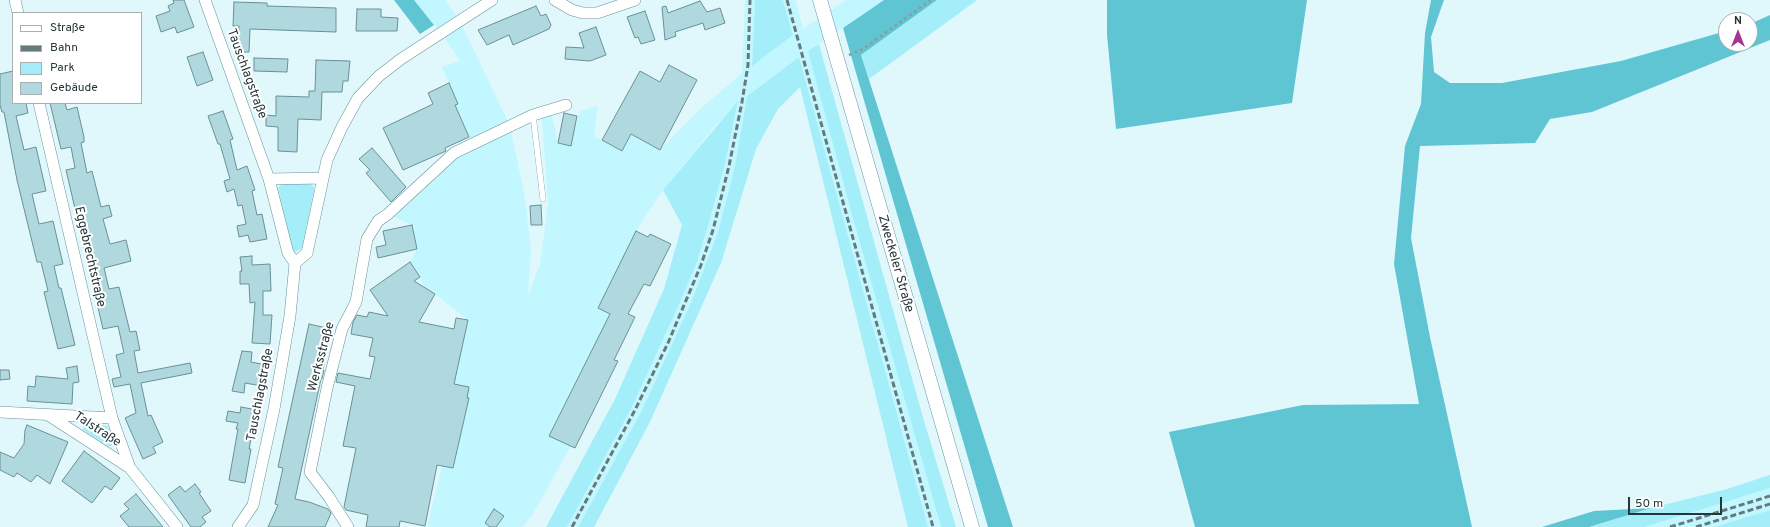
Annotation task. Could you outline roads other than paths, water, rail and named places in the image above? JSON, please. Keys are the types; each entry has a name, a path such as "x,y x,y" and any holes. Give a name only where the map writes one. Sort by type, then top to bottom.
{"street":[{"path":"15,0 18,12"},
{"name":"Tauschlagstraße","path":"205,0 269,179 288,254 295,263 290,316 274,409 253,505 238,527"},
{"path":"295,263 307,253 327,160 342,127 358,98 379,76 424,44 492,0"},
{"path":"555,0 572,10 583,13 597,13 635,0"},
{"name":"Zweckeler Straße","path":"820,0 972,527"},
{"name":"Eggebrechtstraße","path":"39,104 112,418"},
{"name":"Werksstraße","path":"348,527 329,497 310,472 327,388 342,329 356,302 367,239 378,221 388,214 454,153 533,115 566,105"},
{"path":"269,179 323,178"},
{"name":"Talstraße","path":"0,412 112,418 130,468"},
{"name":"Talstraße","path":"48,415 130,468 177,527"}],"lane":[{"path":"533,115 544,198"}],"railway":[{"path":"572,527 635,410 668,343 701,265 713,230 729,166 748,65 750,0"},
{"path":"787,0 933,527"},
{"path":"1670,527 1770,496"},
{"path":"1696,527 1770,504"}]}
